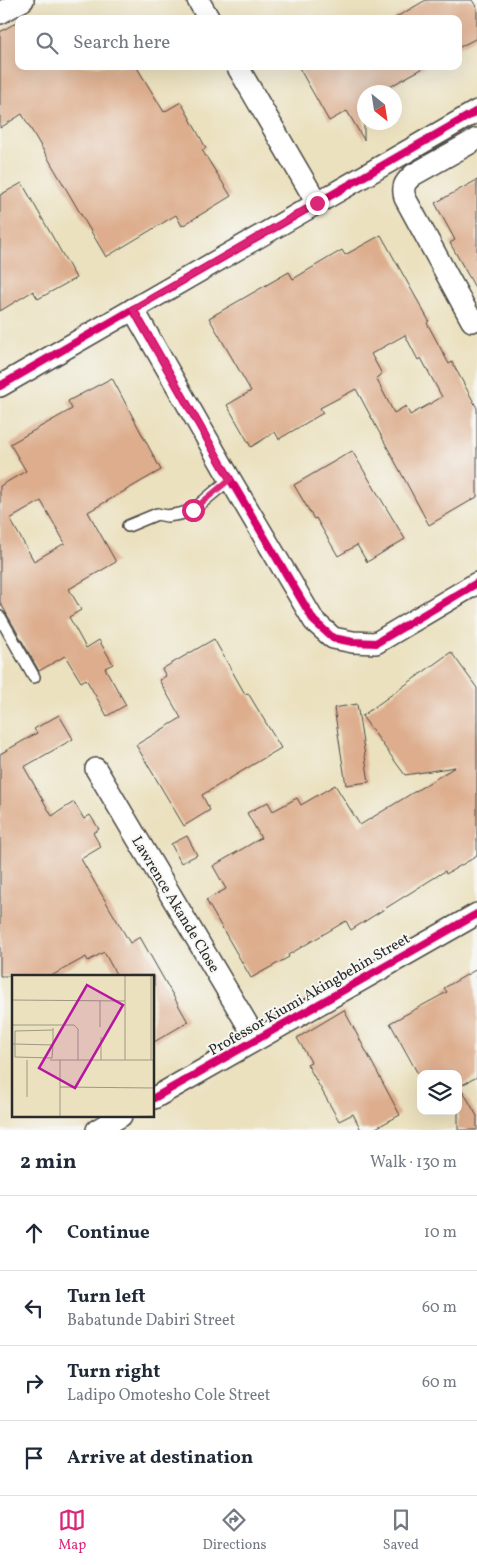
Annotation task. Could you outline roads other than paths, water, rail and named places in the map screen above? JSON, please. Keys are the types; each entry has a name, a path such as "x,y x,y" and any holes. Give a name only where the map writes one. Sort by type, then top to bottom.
{"street":[{"path":"0,13 23,0"},
{"path":"198,0 207,15"},
{"path":"239,70 317,203"},
{"path":"0,386 477,111"},
{"path":"475,323 405,198 403,190 405,182 413,176 477,139"},
{"path":"133,309 314,621 333,638 353,642 376,643 477,583"},
{"name":"Lawrence Akande Close","path":"96,769 256,1039"},
{"name":"Professor Kiumi Akingbehin Street","path":"155,1097 477,914"},
{"path":"97,1130 118,1118"}],"lane":[{"path":"128,526 157,514 167,516 193,510 230,479"},
{"path":"0,618 34,677"}]}
